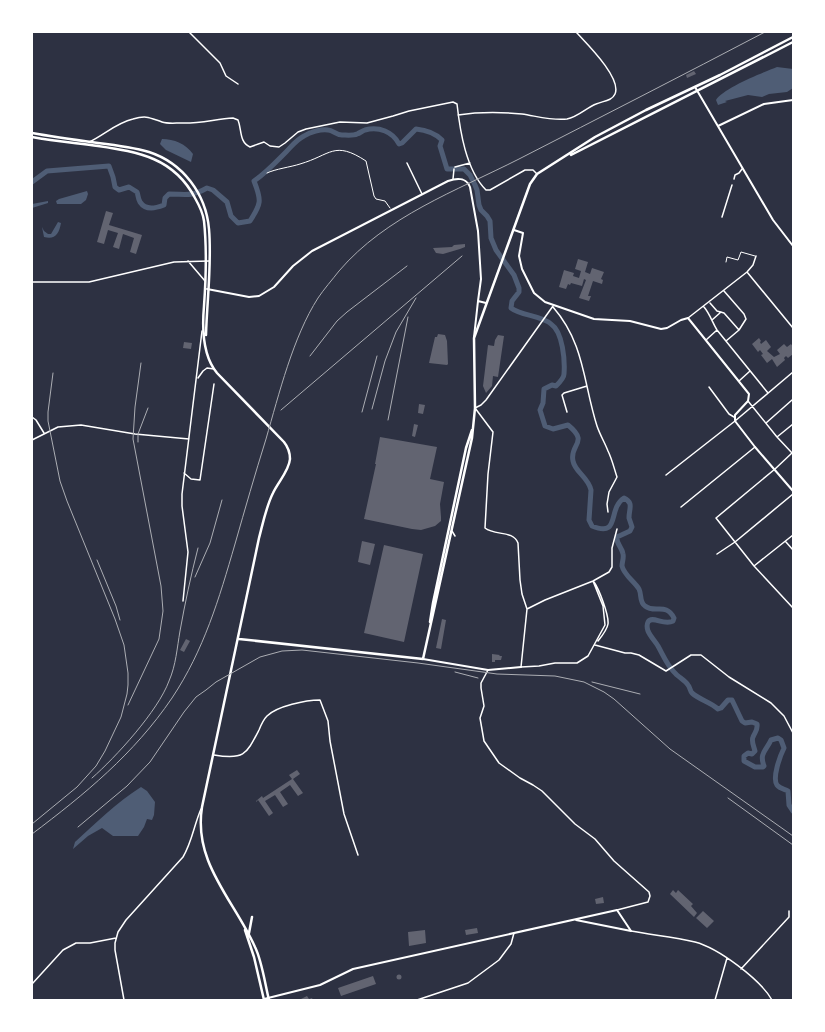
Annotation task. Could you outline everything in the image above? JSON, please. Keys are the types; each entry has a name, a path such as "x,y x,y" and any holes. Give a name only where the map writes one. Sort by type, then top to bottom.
{"main road":[{"path":"429,628 434,614 471,445 475,408 474,338 530,184 537,174 595,137 793,37"},
{"path":"561,160 793,42"},
{"path":"644,111 648,113 646,117"},
{"path":"32,133 132,148 151,153 165,159 179,169 193,184 205,206 209,228 205,342"},
{"path":"32,137 132,152 151,158 175,172 189,186 204,220 207,261 203,325 208,355 214,369 287,445 289,451 290,460 286,471 273,493 259,538 239,639 202,807 200,826 205,853 223,891 256,949 269,999"},
{"path":"595,137 593,140 596,143"},
{"path":"239,639 423,659 450,522 468,440 472,429"},
{"path":"248,933 252,917"},
{"path":"244,927 254,958 264,999"}],"street":[{"path":"189,32 220,63 226,76 238,84"},
{"path":"458,115 477,113 520,114 566,119 574,117 596,104 609,100 614,96 616,90 611,73 576,32"},
{"path":"695,87 773,220 793,246"},
{"path":"718,126 764,104 793,100"},
{"path":"89,142 120,124 132,119 144,117 153,118 163,122 184,124 236,118 238,120 245,145 250,147 262,142 270,146 279,147 298,132 306,129 340,122 367,123 394,116 409,110 451,102 457,104 463,142 470,163 486,190 490,190 525,170 533,170 537,174"},
{"path":"406,163 422,195"},
{"path":"453,179 455,168 470,163"},
{"path":"734,179 735,174 739,173 743,168"},
{"path":"206,289 249,297 259,296 274,287 292,266 312,251 453,179 463,179 468,182 478,231 481,279 474,338"},
{"path":"722,217 732,185"},
{"path":"514,230 524,233 519,256 522,269 530,287 539,298 553,306 594,319 630,321 661,329 667,328 681,320 688,318 704,307 747,272 753,265 756,256"},
{"path":"188,261 205,282"},
{"path":"32,282 89,282 174,262 207,261"},
{"path":"747,272 793,328"},
{"path":"724,291 744,314 746,319 739,330 726,341"},
{"path":"478,300 486,303"},
{"path":"709,303 717,311 724,313 739,330"},
{"path":"520,666 527,609 522,594 517,540 511,536 491,532 485,528 488,474 493,432 475,408 486,400 553,306"},
{"path":"553,306 564,320 575,341 597,425 603,442 608,450 617,477 609,492 607,504 608,512"},
{"path":"704,307 711,316 717,330 768,393"},
{"path":"712,320 721,312"},
{"path":"688,318 749,394 748,401 734,417"},
{"path":"183,601 188,552 182,506 184,473 203,325"},
{"path":"706,340 717,330"},
{"path":"200,349 205,342"},
{"path":"197,379 207,368 214,369"},
{"path":"740,381 750,371"},
{"path":"666,475 735,421 793,372"},
{"path":"184,473 191,479 200,480 214,384"},
{"path":"567,412 562,395 564,393 587,386"},
{"path":"709,387 729,414 734,417 735,421 793,491"},
{"path":"766,423 792,400"},
{"path":"748,401 777,437 793,453 716,518 754,566 793,608"},
{"path":"32,417 36,420 45,434"},
{"path":"777,437 793,424"},
{"path":"32,440 58,427 81,425 135,434 189,439"},
{"path":"681,507 755,446"},
{"path":"717,554 735,542 793,494"},
{"path":"527,609 545,600 593,581 609,572 612,567 612,548 617,529"},
{"path":"452,531 455,536"},
{"path":"754,566 793,535"},
{"path":"786,542 793,550"},
{"path":"423,659 488,670 520,666 539,666 555,663 577,663 588,656 608,624 604,607 593,581"},
{"path":"595,646 639,655 666,671 683,658 691,655 701,655 729,677 771,703 784,716 793,733"},
{"path":"595,646 636,654 664,672 674,666"},
{"path":"264,999 269,999 320,985 353,969 648,902 650,896 649,892 610,857 595,839 576,824 542,791 499,763 483,737 480,718 484,706 481,683 488,670"},
{"path":"214,755 228,757 240,756 251,746 263,722 269,714 285,707 309,700 320,700 328,721 330,741 344,814 358,854"},
{"path":"124,1000 114,950 116,938 126,920 187,851 202,807"},
{"path":"617,910 631,931"},
{"path":"741,969 789,918 789,911"},
{"path":"574,920 695,942 712,949 727,958 755,979 772,1000"},
{"path":"417,1000 468,983 499,960 511,944 514,932"},
{"path":"32,984 63,950 76,943 116,938"},
{"path":"715,1000 727,958"}],"lane":[{"path":"726,262 727,257 738,260 741,252 756,256"}],"path":[{"path":"268,173 307,162 330,152 348,151 366,161 374,196 376,199 385,201 391,210"}],"water":[{"path":"777,67 793,69 793,88 787,92 769,94 762,97 748,95 725,101 727,102 718,105 716,100 727,90"},
{"path":"162,139 175,141 187,147 193,154 191,162 166,150 160,144"},
{"path":"87,191 88,194 86,200 81,204 57,204 56,201 59,199"},
{"path":"48,201 48,203 32,208 32,204"},
{"path":"58,222 61,223 58,233 51,238 44,237 42,227 44,231 51,234"},
{"path":"141,787 147,791 155,802 152,820 147,819 138,836 113,836 102,828 88,836 73,849 75,842 99,820"}],"building":[{"path":"694,71 696,74 687,78 686,75"},
{"path":"106,211 113,213 109,225 142,235 136,254 130,252 134,238 123,234 119,249 113,247 118,233 108,230 104,244 97,242"},
{"path":"465,244 465,247 443,254 436,253 433,248 452,247 454,245"},
{"path":"578,259 588,262 585,272 590,274 592,268 604,272 601,279 603,280 602,284 593,281 588,296 591,296 589,301 579,298 586,280 584,279 582,286 571,283 570,285 568,284 566,289 559,287 564,270 574,273 573,276 579,278 581,271 575,269"},
{"path":"438,334 445,335 447,341 447,365 429,363 435,337 437,337"},
{"path":"498,335 504,336 498,377 493,376 492,386 486,393 483,386 488,345 494,346"},
{"path":"759,338 761,344 766,340 771,347 767,351 774,357 780,354 777,350 784,344 787,347 791,344 793,347 793,354 788,358 786,356 784,358 785,360 777,367 772,359 767,363 761,355 763,354 760,350 758,352 752,344"},
{"path":"184,342 192,343 191,349 183,348"},
{"path":"419,404 425,405 423,414 418,413"},
{"path":"414,424 418,425 415,437 412,436"},
{"path":"380,437 437,447 430,479 444,482 440,504 441,521 435,526 421,530 364,519 376,464"},
{"path":"362,541 375,544 370,565 358,562"},
{"path":"384,545 423,554 404,642 364,633"},
{"path":"442,619 446,620 441,649 436,648"},
{"path":"186,639 190,641 184,652 180,650"},
{"path":"492,654 502,656 501,660 495,660 495,662 492,662"},
{"path":"297,770 300,774 293,779 303,793 298,796 290,785 280,792 288,804 283,807 275,795 265,801 273,813 269,816 258,800 256,801 292,779 289,775"},
{"path":"673,890 676,893 678,890 693,904 691,906 697,913 694,917 670,894"},
{"path":"603,897 604,903 596,904 595,899"},
{"path":"703,911 714,921 707,928 696,918"},
{"path":"477,928 478,933 466,935 465,930"},
{"path":"425,930 426,943 409,946 408,932"},
{"path":"397,975 401,975 401,979 397,979"},
{"path":"373,976 376,984 341,996 338,988"},
{"path":"307,996 309,999 312,998 313,1000 299,1000"}],"waterway":[{"path":"32,182 47,171 109,166 115,187 119,190 129,187 137,192 140,202 145,207 154,208 164,205 165,198 169,194 192,194 207,188 213,190 227,202 231,216 238,223 250,221 258,206 259,198 254,181 271,167 296,141 309,133 319,130 330,130 340,135 355,135 365,130 375,129 389,133 399,144 402,143 416,129 436,135 442,140 440,146 447,169 464,169 470,175 475,185 481,210 490,221 491,238 496,250 514,275 519,288 519,292 512,301 511,308 520,313 547,321 555,328 561,340 564,376 556,386 552,385 544,389 543,403 540,410 545,426 553,429 568,425 578,436 573,461 574,465 591,490 589,520 592,526 601,529 607,528 612,521 619,503 624,498 629,502 629,518 632,527 630,531 617,537 617,542 622,549 623,554 623,569 639,589 641,600 645,606 653,609 668,610 674,618 673,621 670,622 650,620 647,625 649,633 669,666 687,683 692,693 718,709 721,708 728,700 732,700 742,721 745,723 752,722 757,724 757,729 752,740 755,751 752,754 748,753 744,756 744,761 755,767 763,767 762,758 771,740 778,738 781,740 784,748 775,777 777,785 788,791 789,805 793,811"}],"railway":[{"path":"32,834 90,788 125,755 157,718 183,680 210,624 294,348 309,313 325,288 339,271 378,235 423,206 519,159 765,32"},
{"path":"281,410 462,256"},
{"path":"310,356 337,321 407,266"},
{"path":"372,409 385,361 396,332 416,298"},
{"path":"388,420 408,317"},
{"path":"362,412 377,356"},
{"path":"128,705 159,639 163,611 161,586 133,439 135,407 141,363"},
{"path":"32,824 77,787 96,766 121,717 128,685 124,645 60,481 48,421 53,373"},
{"path":"138,442 138,434 148,408"},
{"path":"195,577 210,543 222,500"},
{"path":"92,778 124,746 156,706 164,693 175,663 186,600 198,548"},
{"path":"97,560 116,606 120,620"},
{"path":"78,827 127,786 150,762 196,697 216,682 260,657 282,651 302,650 418,663 497,674 555,676 584,682 614,699 670,749 793,836"},
{"path":"455,672 478,678"},
{"path":"592,682 640,694"},
{"path":"728,798 793,845"}]}
